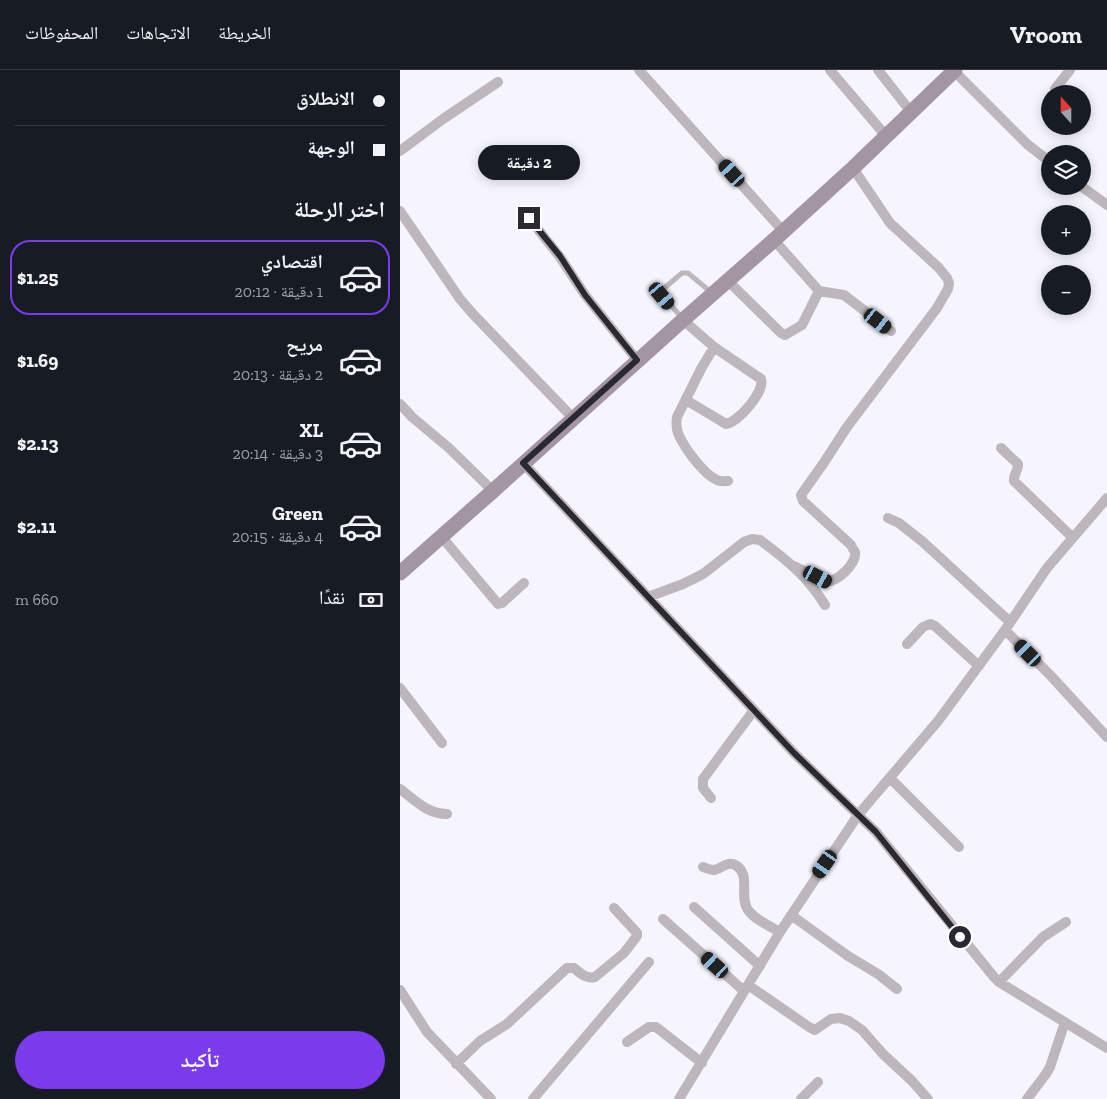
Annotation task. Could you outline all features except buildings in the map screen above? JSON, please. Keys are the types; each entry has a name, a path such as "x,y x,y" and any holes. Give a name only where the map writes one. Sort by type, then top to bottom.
{"main road":[{"path":"400,573 712,293 779,236 955,70"}],"street":[{"path":"639,70 779,236 819,291 844,296 892,331"},
{"path":"830,70 886,136"},
{"path":"878,70 911,112"},
{"path":"955,70 1027,144 1041,155"},
{"path":"1058,85 1070,70"},
{"path":"400,151 443,118 498,82"},
{"path":"794,566 826,582 836,580 847,571 854,559 855,552 851,545 803,501 801,495 847,427 937,308 948,289 949,283 939,268 890,223 853,168"},
{"path":"1091,193 1107,204"},
{"path":"400,211 466,306 573,418"},
{"path":"529,218 560,256 585,295 637,360"},
{"path":"727,280 785,335 802,325 819,291"},
{"path":"683,320 714,347 761,379 762,384 753,402 732,423 726,424 686,400"},
{"path":"714,347 701,369 676,425 687,450 711,477 721,482 728,481"},
{"path":"400,404 493,491"},
{"path":"1001,448 1018,464 1014,481 1072,537"},
{"path":"523,463 794,753 876,832 984,967 999,982 1107,1048"},
{"path":"679,1099 780,932 858,815 938,721 1008,626 1046,568 1107,498"},
{"path":"888,518 904,527 927,546 1008,626 1107,737"},
{"path":"441,536 498,604 502,603 524,583"},
{"path":"648,597 683,584 703,574 744,542 752,539 760,540 794,566 811,583 825,605"},
{"path":"907,644 923,627 930,624 935,626 979,666"},
{"path":"400,688 442,743"},
{"path":"712,798 703,788 703,779 754,710"},
{"path":"890,778 959,847"},
{"path":"400,789 429,811 436,814 446,814"},
{"path":"703,867 712,870 727,864 734,865 741,871 745,881 742,896 748,910 753,916 780,932"},
{"path":"694,907 760,966"},
{"path":"456,1064 480,1042 507,1024 567,968 574,968 589,979 595,977 624,953 637,934 614,908"},
{"path":"791,916 848,956 878,974 897,989"},
{"path":"663,920 746,988 809,1027 815,1030 831,1019 840,1018 849,1021 862,1030 928,1099"},
{"path":"999,982 1043,937 1066,922"},
{"path":"533,1099 649,962"},
{"path":"400,990 427,1032 491,1099"},
{"path":"1027,1099 1050,1067 1065,1022"},
{"path":"627,1042 649,1027 656,1027 702,1063"},
{"path":"801,1099 818,1082"}],"lane":[{"path":"683,320 662,296 662,290 682,273 688,273 712,293"}],"route":[{"path":"529,218 560,256 585,295 637,360 523,463 794,753 876,832 960,937"}]}
